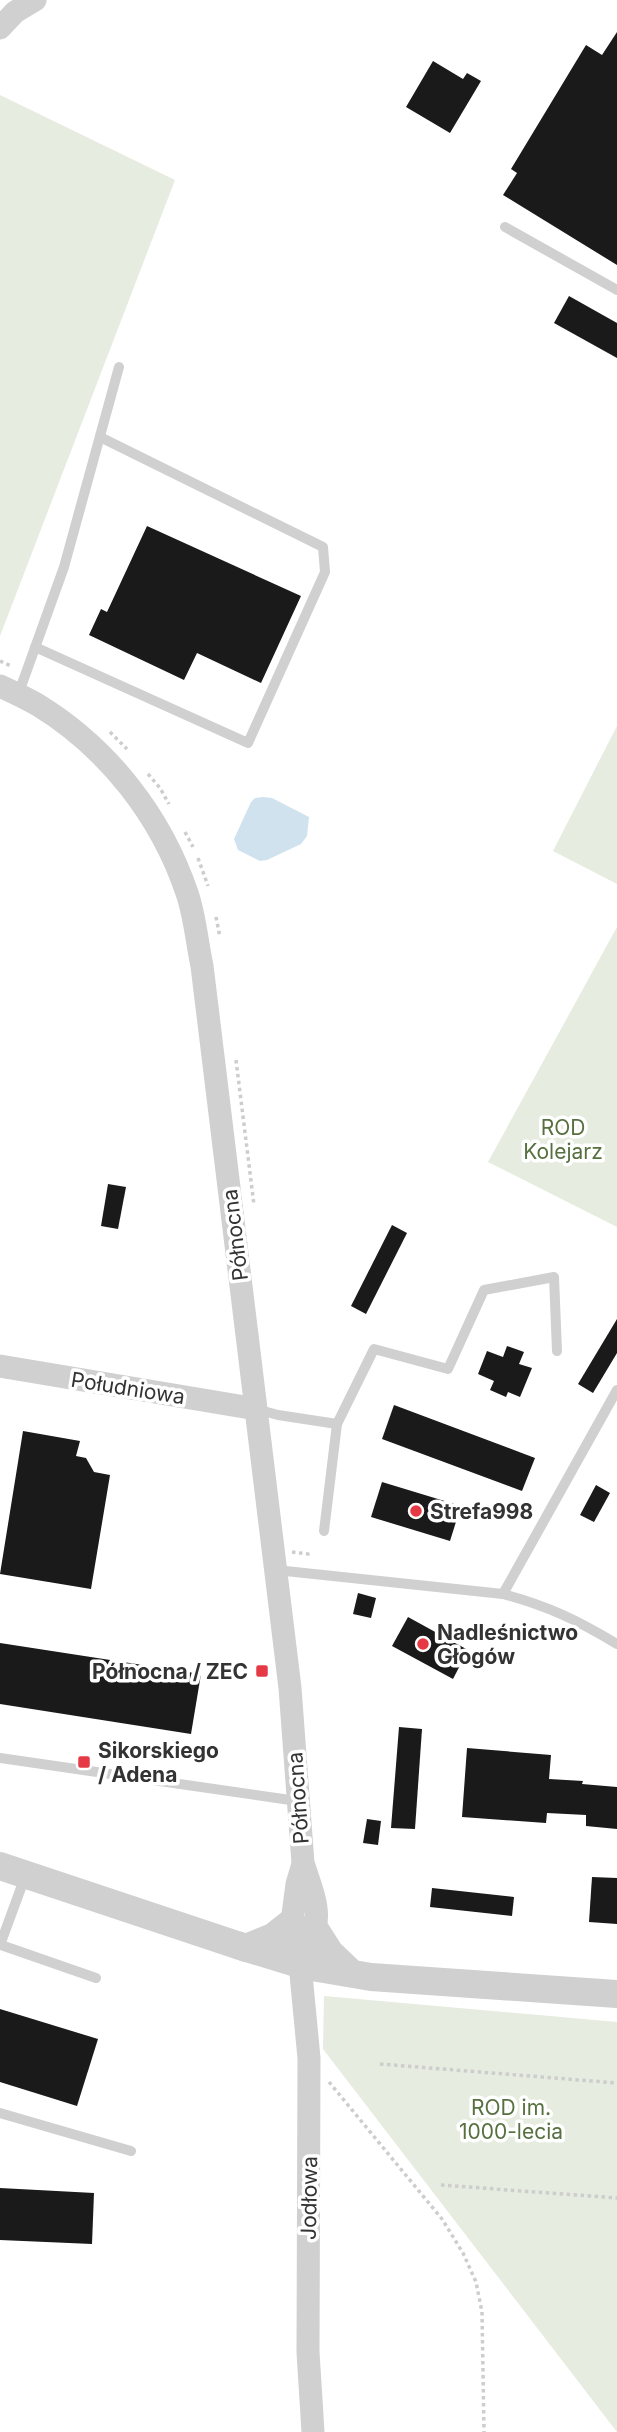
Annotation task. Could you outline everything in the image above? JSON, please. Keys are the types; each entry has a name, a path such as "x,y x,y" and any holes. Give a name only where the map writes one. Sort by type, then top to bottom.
{"street":[{"path":"0,27 15,12 35,0"},
{"name":"Północna","path":"9,690 38,705 84,739 117,770 149,813 171,853 188,896 202,966 290,1688 303,1863 297,1884 304,1927 293,1939 300,1964"},
{"name":"Południowa","path":"0,1367 256,1409"},
{"path":"13,1870 300,1964 351,1973 617,1994"},
{"path":"246,1948 304,1927 351,1973"},
{"name":"Jodłowa","path":"300,1964 309,2057 308,2352 313,2432"}],"lane":[{"path":"505,227 617,290"},
{"path":"9,690 35,648 64,566 119,367"},
{"path":"35,648 248,743 325,572 323,547 100,437"},
{"path":"324,1531 337,1424 374,1349 448,1369 484,1290 554,1277 557,1351"},
{"path":"503,1594 617,1390"},
{"path":"256,1409 337,1424"},
{"path":"276,1570 503,1594 534,1602 575,1618 617,1644"},
{"path":"0,1758 297,1801"},
{"path":"13,1870 1,1945 96,1978"},
{"path":"0,2113 131,2151"}],"path":[{"path":"309,2057 442,2219 463,2253 476,2283 482,2312 485,2432"},
{"path":"380,2064 617,2083"},
{"path":"441,2185 617,2198"}],"green space":[{"path":"0,95 175,180 0,636"},
{"path":"617,726 617,884 553,851"},
{"name":"ROD Kolejarz","path":"617,927 617,1227 488,1162"},
{"name":"ROD im. 1000-lecia","path":"324,1996 617,2022 617,2432 323,2049"}],"water":[{"path":"255,798 272,798 309,817 307,836 301,844 260,861 238,850 234,839 251,802"}],"building":[{"path":"617,32 617,265 503,195 517,173 511,169 586,45 602,55"},
{"path":"433,61 463,79 467,73 481,81 450,133 406,107"},
{"path":"569,296 617,323 617,358 554,323"},
{"path":"147,526 301,596 261,683 197,653 184,680 89,635 101,609 107,612"},
{"path":"108,1184 126,1187 118,1229 101,1226"},
{"path":"392,1225 407,1233 366,1314 351,1306"},
{"path":"617,1319 617,1353 593,1393 578,1384"},
{"path":"507,1346 524,1352 519,1364 532,1368 520,1397 508,1392 506,1397 490,1390 494,1381 478,1374 487,1351 503,1357"},
{"path":"394,1405 535,1458 522,1491 382,1439"},
{"path":"23,1431 80,1441 76,1456 86,1458 94,1472 110,1475 91,1589 0,1574"},
{"name":"Strefa998","path":"382,1482 461,1506 450,1541 371,1517"},
{"path":"596,1485 610,1493 594,1522 580,1515"},
{"path":"358,1593 376,1598 371,1618 353,1614"},
{"name":"Nadleśnictwo Głogów","path":"408,1617 468,1650 453,1679 392,1646"},
{"path":"0,1643 201,1674 191,1734 0,1704"},
{"path":"399,1727 422,1729 415,1829 391,1828"},
{"path":"467,1748 551,1755 549,1779 617,1787 617,1829 586,1826 586,1815 547,1813 546,1823 462,1817"},
{"path":"367,1819 381,1821 378,1845 363,1843"},
{"path":"592,1877 617,1878 617,1924 589,1922"},
{"path":"432,1888 514,1897 512,1916 430,1907"},
{"path":"0,2009 98,2039 77,2106 0,2082"},
{"path":"0,2188 94,2193 92,2244 0,2240"}],"place":[{"name":"Strefa998","path":"416,1511"},
{"name":"Nadleśnictwo Głogów","path":"423,1644"},
{"name":"Północna / ZEC","path":"262,1671"},
{"name":"Sikorskiego / Adena","path":"84,1762"}]}
